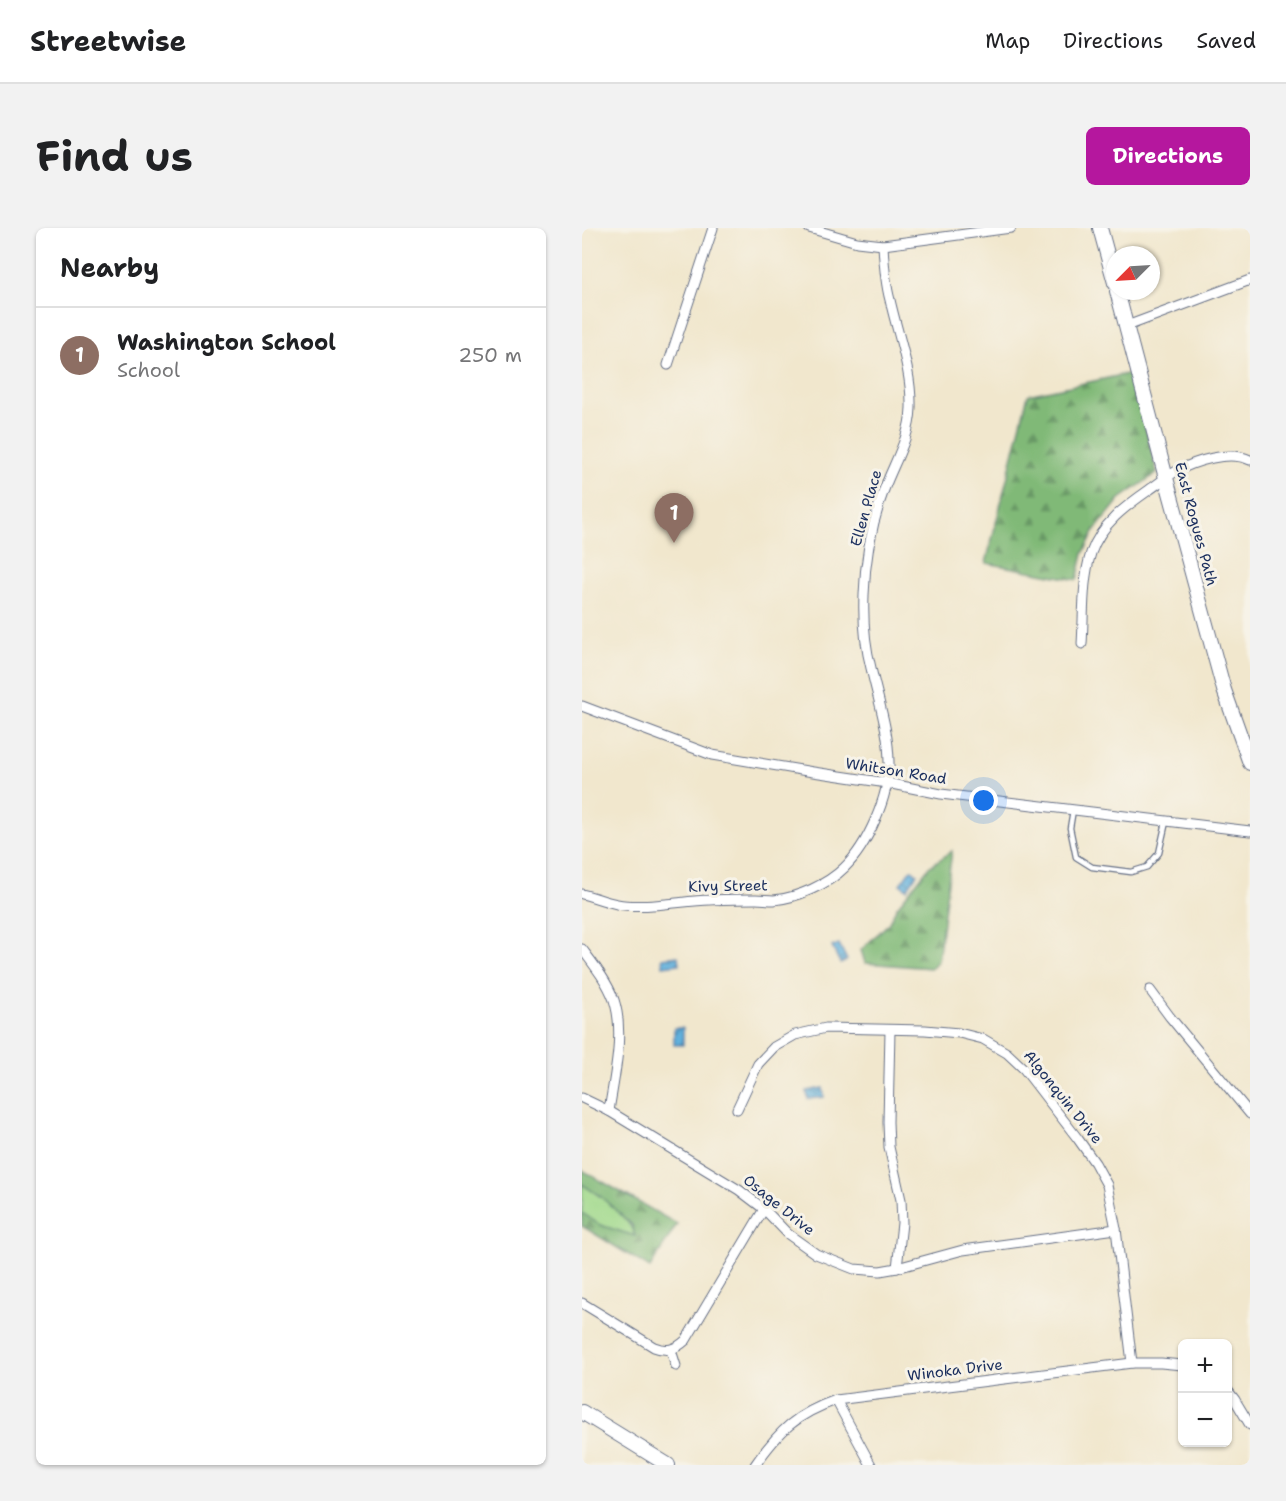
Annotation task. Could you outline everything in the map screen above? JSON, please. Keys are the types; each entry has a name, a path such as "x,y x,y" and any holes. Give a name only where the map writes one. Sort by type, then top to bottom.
{"street":[{"path":"668,365 713,228"},
{"path":"809,228 857,242 883,245 1011,228"},
{"path":"1100,228 1106,250"},
{"name":"Ellen Place","path":"883,245 889,299 910,382 911,410 907,433 885,486 877,513 869,544 864,584 863,611 870,666 886,730 889,763 887,783"},
{"path":"1127,326 1250,280"},
{"name":"East Rogues Path","path":"1120,300 1224,690 1250,763"},
{"path":"1082,644 1087,572 1092,551 1112,519 1127,504 1177,471 1212,458 1228,456 1250,460"},
{"name":"Whitson Road","path":"582,706 712,755 941,794 1250,831"},
{"name":"Kivy Street","path":"582,894 618,904 639,905 711,899 774,900 798,894 821,885 844,868 860,847 875,820 887,783"},
{"path":"582,949 604,979 614,1001 619,1029 609,1111"},
{"path":"1150,990 1250,1114"},
{"name":"Algonquin Drive","path":"737,1109 758,1064 774,1047 795,1035 826,1028 959,1033 983,1039 1007,1053 1024,1069 1095,1163 1107,1185 1116,1229 1132,1363"},
{"path":"890,1030 889,1147 901,1200 902,1222 897,1268"},
{"name":"Osage Drive","path":"582,1098 609,1111 739,1190 764,1209 788,1234 816,1254 854,1269 879,1271 963,1250 1116,1229"},
{"path":"582,1303 654,1347 671,1350 679,1346 686,1340 764,1209"},
{"path":"671,1350 676,1366"},
{"name":"Winoka Drive","path":"755,1465 784,1429 800,1416 836,1400 1132,1363 1178,1365"},
{"path":"1228,1393 1250,1425"},
{"path":"836,1400 871,1465"},
{"path":"582,1412 668,1465"}],"lane":[{"path":"1073,810 1070,828 1076,857 1092,867 1131,872 1148,867 1159,853 1166,822"}],"green space":[{"path":"1132,373 1157,473 1120,499 1095,530 1083,554 1077,580 986,563 1028,395"},
{"path":"952,851 938,961 931,968 865,963 861,950 888,924 897,907 929,867"},
{"path":"582,1170 677,1224 650,1268 582,1226 582,1213 600,1225 635,1236 632,1225 600,1196 582,1184"},
{"path":"582,1184 620,1214 636,1237 600,1225 582,1213"}],"water":[{"path":"911,869 917,874 907,889 900,884"},
{"path":"839,944 847,960 840,963 832,947"},
{"path":"678,956 679,964 663,966 662,958"},
{"path":"674,1028 683,1028 683,1045 674,1045"},
{"path":"823,1088 824,1097 808,1099 807,1091"}],"place":[{"name":"Washington School","path":"674,543"}]}
